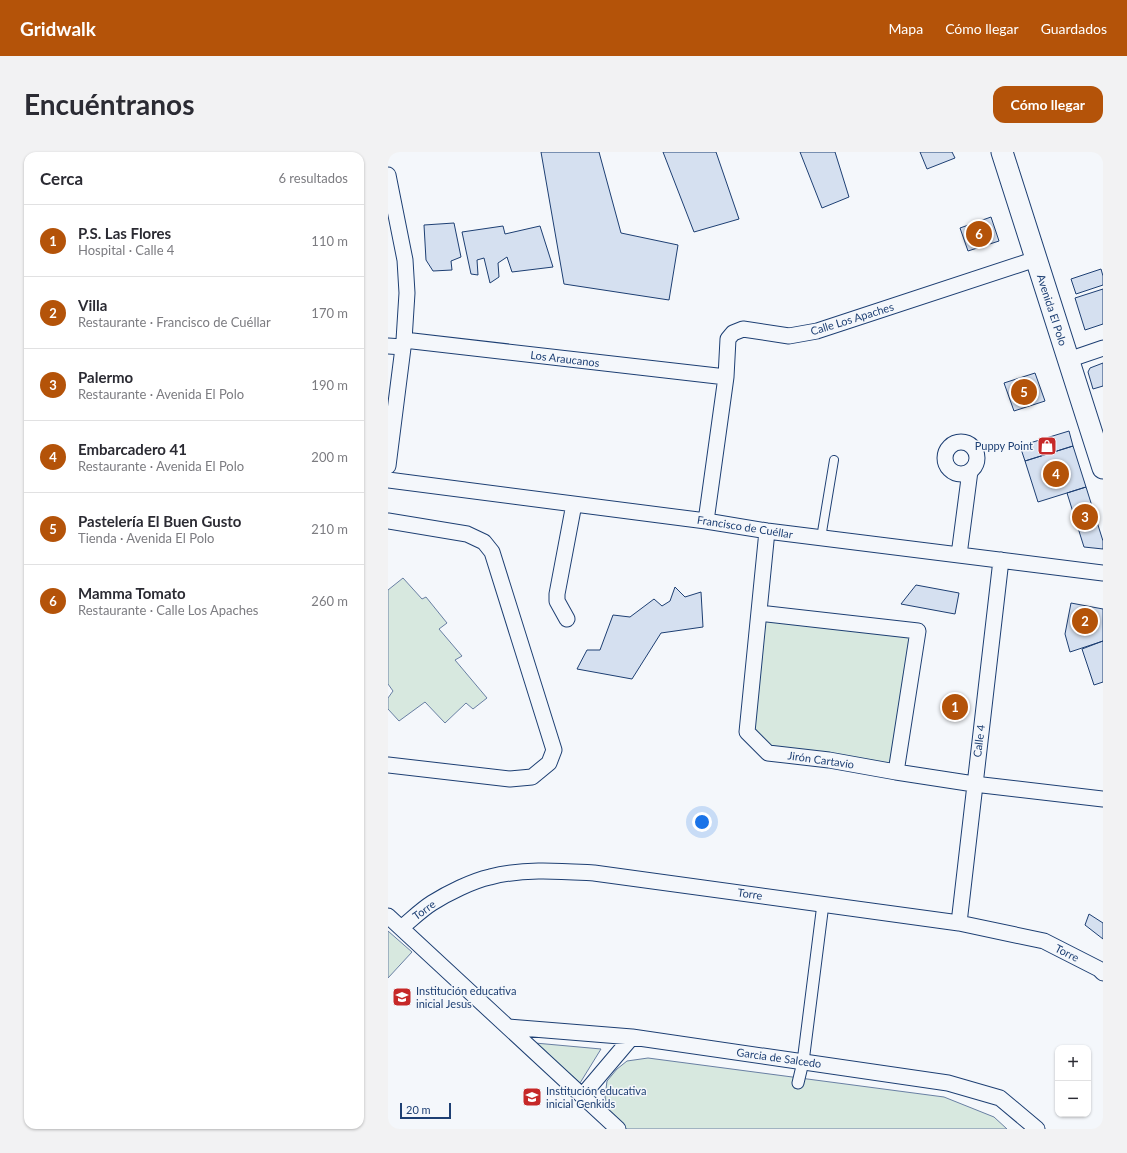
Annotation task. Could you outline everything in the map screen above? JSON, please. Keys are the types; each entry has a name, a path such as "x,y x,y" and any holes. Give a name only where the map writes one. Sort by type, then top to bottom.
{"main road":[{"name":"Avenida El Polo","path":"1002,152 1103,468"}],"street":[{"path":"388,175 391,206 405,260 407,278 404,344 388,466"},
{"name":"Calle Los Apaches","path":"706,521 726,378 728,339 733,333 743,329 789,336 817,331 1036,259"},
{"name":"Los Araucanos","path":"388,346 404,344 726,378"},
{"path":"1068,360 1103,348"},
{"path":"959,555 970,471"},
{"name":"Francisco de Cuéllar","path":"388,480 706,521 767,531 1103,573"},
{"path":"567,619 557,601 574,504"},
{"path":"388,521 467,534 484,542 492,552 554,750 549,763 532,777 510,779 388,765"},
{"name":"Jirón Cartavio","path":"767,531 747,732 768,753 829,760 974,784 1103,799"},
{"name":"Calle 4","path":"959,923 1001,560"},
{"path":"759,613 918,631 896,772"},
{"name":"Torre","path":"401,928 431,903 490,876 524,871 553,870 594,873 959,923 1044,941 1099,969 1103,973"},
{"path":"798,1083 803,1062 823,904"},
{"path":"388,916 618,1129"},
{"name":"Garcia de Salcedo","path":"508,1027 632,1037 948,1083 1000,1098 1037,1129"},
{"path":"582,1096 632,1037"}],"lane":[{"path":"821,538 834,460"}],"shaded area":[{"path":"403,578 422,599 426,597 447,623 439,629 462,656 455,660 487,698 473,709 466,703 445,723 425,702 399,721 388,709 388,698 393,691 388,684 388,590"},
{"path":"759,613 918,631 896,772 768,753 747,732"},
{"path":"388,931 412,952 388,978"},
{"path":"535,1043 601,1049 580,1083"},
{"path":"648,1058 944,1097 994,1117 1007,1129 624,1129 609,1115 605,1097 607,1081 617,1069 627,1061"}],"building":[{"path":"541,152 599,152 621,233 678,245 669,300 564,284"},
{"path":"663,152 716,152 739,219 694,232"},
{"path":"800,152 835,152 849,197 822,208"},
{"path":"920,152 952,152 955,158 927,169"},
{"path":"991,217 999,241 968,251 960,228"},
{"path":"454,223 461,257 451,261 452,270 433,271 426,260 424,225"},
{"path":"503,226 505,234 540,226 553,267 512,272 507,257 498,263 499,277 490,283 484,258 477,260 478,275 471,274 462,232"},
{"path":"1101,269 1103,285 1076,294 1071,279"},
{"path":"1103,289 1103,324 1085,330 1075,298"},
{"path":"1103,363 1103,386 1093,389 1088,372 1090,368"},
{"path":"1035,373 1045,401 1014,411 1004,383"},
{"name":"Puppy Point","path":"1069,431 1073,446 1025,461 1020,446"},
{"path":"1073,446 1086,487 1038,502 1025,461"},
{"path":"1086,487 1103,541 1103,549 1084,547 1067,493"},
{"path":"916,585 959,593 955,614 901,604"},
{"path":"675,587 685,597 701,592 703,627 661,633 632,679 577,669 587,650 600,650 613,615 630,617 654,599 662,606 670,601"},
{"path":"1071,603 1103,609 1103,641 1070,652 1065,634"},
{"path":"1103,641 1103,682 1094,685 1082,649"},
{"path":"1089,914 1103,923 1103,939 1085,925"}],"place":[{"name":"Mamma Tomato","path":"979,234"},
{"name":"Pastelería El Buen Gusto","path":"1024,392"},
{"name":"Puppy Point","path":"1047,446"},
{"name":"Embarcadero 41","path":"1056,474"},
{"name":"Palermo","path":"1085,517"},
{"name":"Villa","path":"1085,621"},
{"name":"P.S. Las Flores","path":"955,707"},
{"name":"Institución educativa inicial Jesus","path":"402,997"},
{"name":"Institución educativa inicial Genkids","path":"532,1097"}]}
